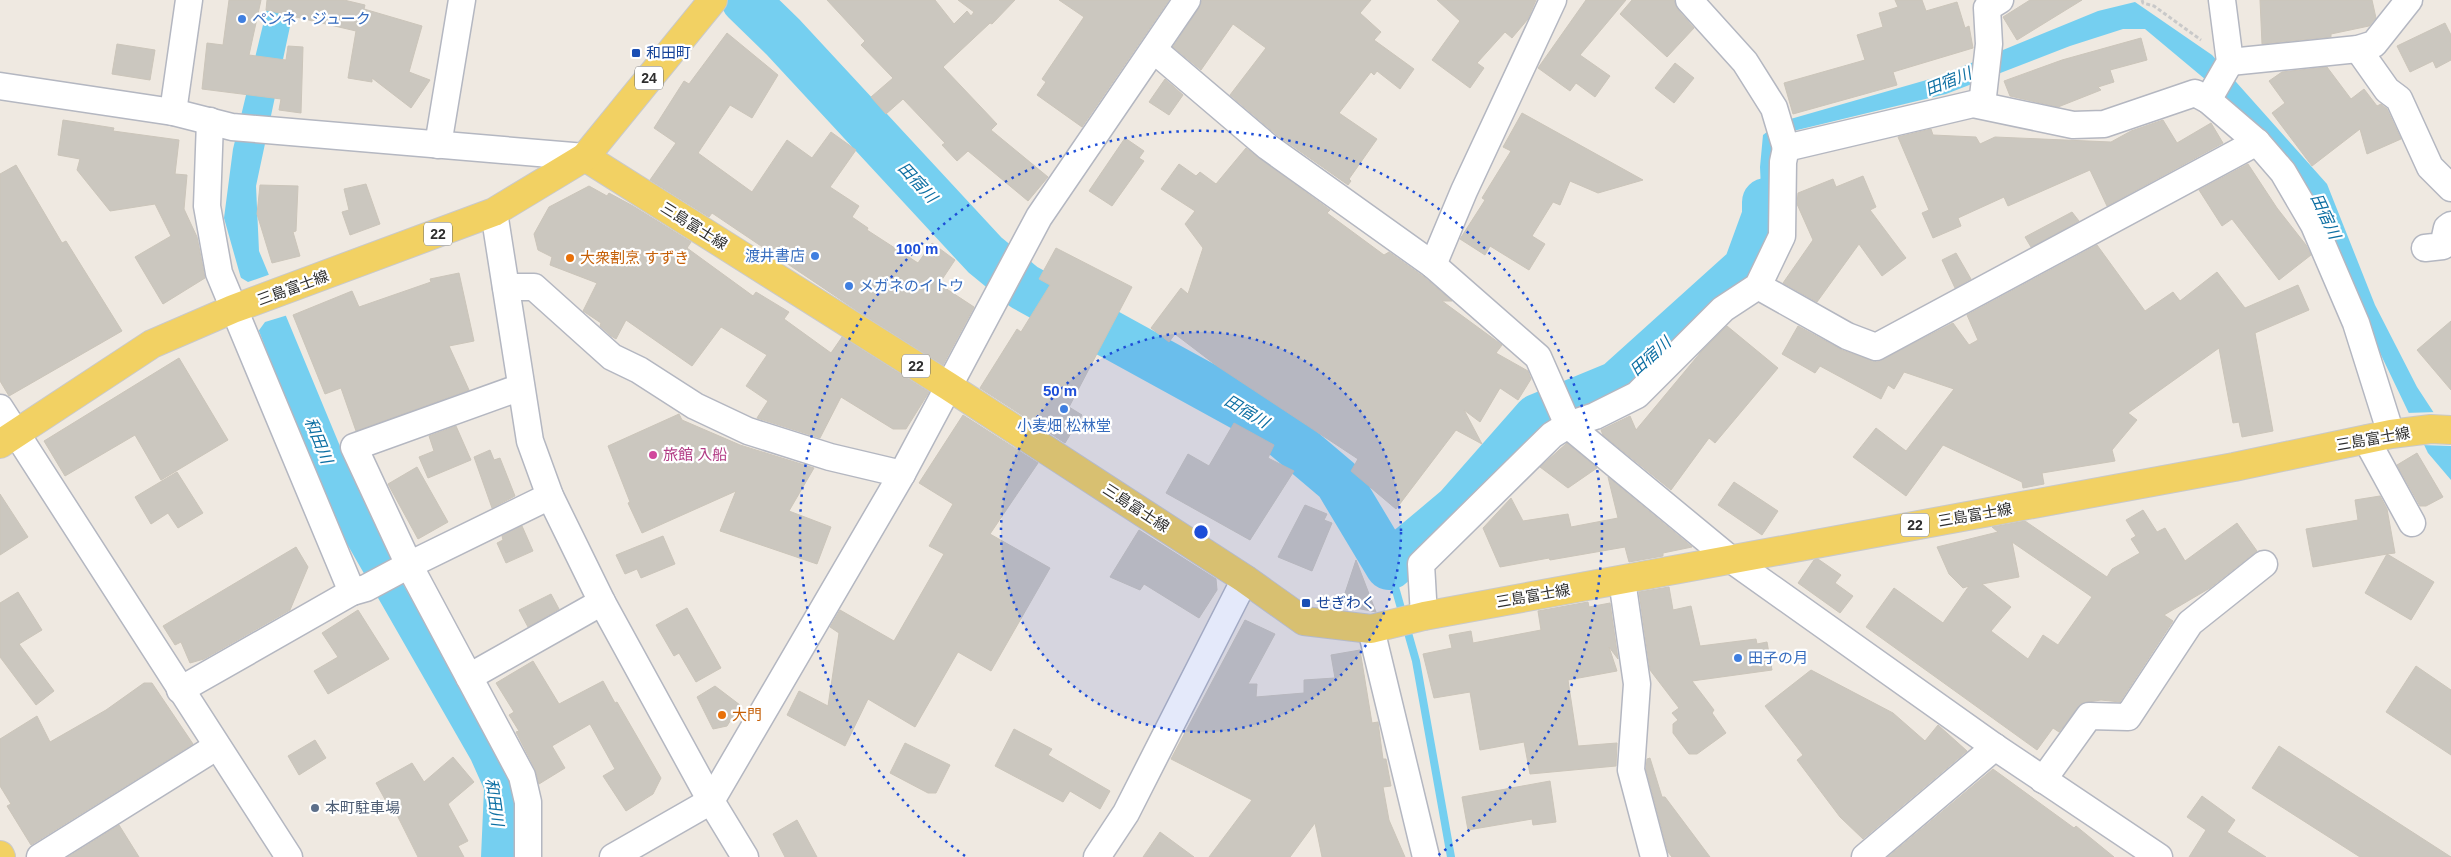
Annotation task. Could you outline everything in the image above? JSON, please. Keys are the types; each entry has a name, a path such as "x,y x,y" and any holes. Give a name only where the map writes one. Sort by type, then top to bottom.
{"main road":[{"name":"24","path":"585,157 713,0"},
{"name":"三島富士線","path":"8,439 152,344 239,307 494,212 585,157 948,386 1245,579 1304,621 1379,627 1422,616 2224,468 2388,435 2449,430"}],"street":[{"path":"173,112 189,0"},
{"path":"438,145 462,0"},
{"path":"613,857 711,801 902,474 1039,217 1187,0"},
{"path":"1433,264 1464,191 1553,0"},
{"path":"1422,616 1420,564 1552,435 1568,425 1594,416 1637,394 1723,309 1758,286 1782,236 1783,162 1786,148 1774,108 1745,62 1689,0"},
{"path":"1982,99 1989,44 1987,8 2000,0"},
{"path":"2208,100 2229,64 2222,0"},
{"path":"2229,64 2358,49 2374,44 2409,0"},
{"path":"2358,49 2387,90 2399,99 2430,168 2451,188"},
{"path":"1154,50 1268,147 1433,264 1538,358 1568,425 1729,558 1995,748 2159,857"},
{"path":"0,86 173,112 221,124 585,157"},
{"path":"1786,148 1973,104 1982,99 2073,125 2104,124 2194,93 2208,100 2257,142 2283,172 2314,225 2356,322 2412,523"},
{"path":"221,124 207,206 219,272 239,307 359,590"},
{"path":"1758,286 1847,336 1876,347 2257,142"},
{"path":"494,212 530,441 550,496 602,602 711,801 744,857"},
{"path":"2425,248 2443,246 2447,228 2451,225"},
{"path":"506,287 534,287 612,357 639,370 695,406 748,432 830,457 902,474"},
{"path":"520,387 354,447 406,566 522,776 528,802 526,835 528,857"},
{"path":"0,408 8,439 180,690 288,857"},
{"path":"180,690 359,590 550,496"},
{"path":"2043,780 2089,716 2128,717 2190,623 2264,564"},
{"path":"1097,857 1126,813 1245,579"},
{"path":"1622,580 1637,684 1631,770 1654,857"},
{"path":"469,677 602,602"},
{"path":"1379,627 1426,857"},
{"path":"40,857 216,747"},
{"path":"1865,857 1995,748"}],"path":[{"path":"2142,0 2143,3 2154,6 2229,64"}],"water":[{"name":"和田川","path":"269,0 295,3 256,186 259,251 342,451 403,584 511,777 520,816 516,857 481,857 484,789 471,760 323,502 246,296 224,218 233,149"},
{"path":"2135,2 2212,55 2327,184 2375,305 2417,387 2451,439 2451,480 2428,453 2288,161 2218,90 2145,29 2123,29 2070,46 1946,94 1789,132 1766,239 1752,267 1743,258 1762,212 1760,167 1763,135 1780,122 1937,77 2098,11"}],"pier":[{"path":"271,274 288,315 265,322 257,333 238,276 248,282"},
{"path":"2437,412 2451,435 2451,446 2421,445 2406,413"}],"building":[{"path":"229,0 261,0 249,55 286,60 288,46 303,47 301,113 279,110 281,99 202,89 207,43 223,45"},
{"path":"267,0 344,0 365,5 364,9 422,26 409,72 430,80 411,108 372,78 372,82 348,78 356,31 266,10"},
{"path":"827,0 935,0 954,24 967,11 971,16 974,12 958,0 1015,0 992,24 990,23 943,67 997,124 991,130 1048,177 1028,201 968,151 957,161 942,145 945,143 903,99 886,114 871,97 893,78 861,45 865,41"},
{"path":"1059,0 1169,0 1082,127 1037,95 1046,82 1042,79 1084,17"},
{"path":"1202,0 1371,0 1360,13 1381,32 1374,40 1414,69 1400,89 1377,71 1374,75 1371,72 1339,113 1377,139 1349,179 1351,181 1348,185 1277,135 1230,95 1266,48 1233,24 1201,70 1173,47 1199,8"},
{"path":"1437,0 1536,0 1528,19 1512,38 1505,32 1477,63 1484,68 1470,88 1432,60 1460,21"},
{"path":"1586,0 1626,0 1580,55 1610,76 1595,97 1576,83 1570,91 1538,68"},
{"path":"1632,0 1674,0 1678,10 1694,28 1667,57 1620,14"},
{"path":"1895,0 1922,0 1926,11 1957,2 1965,28 1969,26 1973,48 1893,72 1897,85 1793,114 1784,83 1865,60 1857,35 1883,27 1879,13 1898,7"},
{"path":"2030,0 2082,0 2017,40 2003,17"},
{"path":"2260,0 2372,0 2376,18 2369,26 2331,34 2331,37 2262,44"},
{"path":"2445,23 2451,35 2451,60 2436,68 2433,61 2410,72 2397,46"},
{"path":"727,33 778,75 752,118 730,105 698,153 752,192 787,140 812,158 831,132 856,150 830,187 859,206 852,217 868,228 867,230 918,263 932,243 955,260 939,284 974,307 943,365 859,312 712,213 709,217 650,180 676,143 654,128 684,81 689,84"},
{"path":"2141,38 2147,60 2110,70 2114,82 2098,87 2101,90 2058,107 2010,96 2004,81 2062,60"},
{"path":"117,44 155,50 150,80 112,74"},
{"path":"1675,63 1694,78 1674,103 1655,88"},
{"path":"2327,67 2351,99 2364,89 2377,106 2381,104 2387,109 2401,139 2367,154 2360,129 2312,166 2272,113 2285,103 2269,81 2282,72"},
{"path":"1165,79 1183,95 1169,115 1149,102"},
{"path":"1522,113 1643,180 1598,193 1570,181 1560,205 1553,202 1532,236 1545,244 1529,270 1490,246 1485,255 1460,239 1485,200 1482,198 1511,151 1503,147"},
{"path":"63,120 114,128 113,131 179,140 175,174 187,175 184,209 197,237 205,278 163,304 135,257 171,236 155,204 110,211 77,170 80,159 58,155"},
{"path":"2163,120 2177,143 2211,123 2223,143 2107,206 2090,170 2008,206 2004,197 1958,218 1961,226 1933,238 1922,213 1929,210 1898,137 1931,129 1933,135 1976,137 1980,144 1995,137 2111,142 2131,131"},
{"path":"1125,138 1144,151 1139,158 1144,161 1112,206 1089,191"},
{"path":"1246,148 1330,210 1327,213 1384,255 1389,252 1424,277 1452,301 1442,301 1502,345 1496,353 1528,371 1531,379 1518,400 1500,388 1480,422 1464,410 1482,444 1456,430 1396,509 1351,471 1358,459 1217,366 1175,334 1169,342 1151,328 1181,288 1188,294 1203,248 1185,224 1195,211 1161,189 1179,164 1196,176 1200,172 1216,184"},
{"path":"2248,164 2277,208 2306,245 2311,255 2279,280 2232,219 2222,226 2199,190"},
{"path":"16,165 62,243 66,241 122,331 9,396 0,381 0,174"},
{"path":"1863,176 1876,207 1870,210 1906,258 1882,276 1859,244 1817,302 1783,283 1813,240 1797,204 1798,193 1833,179 1836,187"},
{"path":"366,184 380,224 350,235 342,212 349,210 344,189"},
{"path":"260,185 298,186 296,231 293,232 300,256 272,263 257,214"},
{"path":"589,186 607,196 609,193 633,206 691,242 687,248 753,296 756,292 789,312 784,319 831,353 842,337 929,392 906,429 893,429 841,397 820,438 757,418 768,401 746,386 767,355 721,327 692,366 626,320 616,339 611,336 600,326 601,323 583,311 597,283 550,265 552,257 538,250 534,234 549,207"},
{"path":"2072,212 2079,221 2031,247 2025,237"},
{"path":"2097,245 2145,311 2173,292 2180,301 2217,272 2245,308 2298,285 2309,310 2255,333 2273,431 2242,437 2239,422 2233,423 2219,348 2128,413 2137,420 2112,450 2115,461 2042,473 2044,484 2023,488 2022,482 1943,445 1906,496 1853,457 1876,428 1906,451 1954,389 1904,372 1894,389 1888,385 1881,399 1820,366 1815,373 1782,354 1798,326 1842,350 1877,362 1953,323 1969,345 1978,340 1967,315"},
{"path":"1056,248 1132,287 1069,407 1082,415 1065,443 980,388 1017,329 1021,332 1050,285 1039,279"},
{"path":"1956,253 1971,279 1955,288 1942,260"},
{"path":"459,273 474,341 449,346 469,390 356,431 341,388 325,394 293,315 352,291 359,307 431,282 430,279"},
{"path":"2451,321 2451,390 2417,350"},
{"path":"1727,326 1778,368 1715,443 1709,438 1671,490 1603,435 1601,430 1630,416 1636,430 1701,352"},
{"path":"179,358 228,440 161,480 135,435 65,476 44,441"},
{"path":"679,414 682,420 740,445 814,468 789,511 831,527 817,564 720,531 736,491 642,533 628,503 630,502 608,446"},
{"path":"963,415 1038,463 990,534 1050,568 991,671 958,652 915,727 868,699 845,746 787,715 799,691 828,706 839,633 830,627 840,610 894,641 944,554 929,546 953,504 919,483"},
{"path":"1234,423 1274,445 1268,458 1294,471 1250,540 1166,493 1188,454 1209,466"},
{"path":"456,426 471,460 428,478 419,457 434,451 429,436"},
{"path":"1567,443 1597,468 1568,488 1540,467"},
{"path":"490,450 494,460 500,458 515,496 492,508 474,457"},
{"path":"2417,453 2443,497 2426,506 2420,506 2397,465"},
{"path":"417,467 448,522 418,539 388,484"},
{"path":"177,472 203,513 178,528 168,513 151,524 135,497"},
{"path":"1608,477 1692,547 1663,553 1663,556 1629,562 1625,547 1500,567 1483,528 1511,498 1523,521 1568,514 1571,527 1618,518"},
{"path":"1734,482 1778,511 1762,535 1718,505"},
{"path":"0,494 28,537 0,555"},
{"path":"2380,496 2387,509 2395,553 2313,567 2306,529 2358,520 2355,500"},
{"path":"1305,505 1327,514 1324,520 1332,523 1312,571 1278,557"},
{"path":"2143,510 2157,532 2165,528 2185,561 2237,523 2257,551 2210,588 2164,615 2173,621 2120,702 2101,700 2082,703 2059,732 2053,728 2037,750 1866,627 1894,588 1943,623 1969,586 1963,588 1949,574 1937,547 1998,532 1992,527 2025,521 2107,577 2112,569 2140,553 2131,539 2136,536 2126,520","holes":["2012,542 2092,597 2058,645 2043,635 2028,659 1991,631 2011,607 1982,584 2019,577"]},
{"path":"522,526 533,551 506,563 497,543 503,540 502,536"},
{"path":"1139,530 1216,579 1217,590 1199,618 1144,584 1140,590 1110,577"},
{"path":"663,536 675,564 641,578 637,569 625,574 616,555"},
{"path":"296,547 308,567 290,610 204,659 190,663 181,642 175,645 163,626"},
{"path":"2387,554 2434,582 2411,620 2365,593"},
{"path":"1818,559 1841,575 1835,583 1853,596 1840,613 1798,583 1814,560"},
{"path":"1356,560 1376,612 1341,605"},
{"path":"1669,587 1673,610 1691,606 1700,646 1756,639 1757,644 1767,642 1772,670 1692,681 1714,710 1712,713 1726,733 1697,754 1689,754 1673,733 1673,724 1678,720 1672,713 1679,708 1650,670 1639,592"},
{"path":"18,592 42,630 19,644 54,691 36,705 0,657 0,603"},
{"path":"551,594 559,609 528,627 519,610"},
{"path":"1588,602 1589,607 1610,603 1618,659 1609,647 1617,671 1568,680 1578,746 1617,743 1616,766 1530,774 1524,742 1480,750 1470,692 1434,698 1423,654 1452,648 1449,635 1471,631 1473,643 1541,630 1538,611"},
{"path":"687,608 721,668 696,682 679,653 674,656 656,625"},
{"path":"358,610 389,659 328,694 314,671 338,657 322,633"},
{"path":"1245,620 1275,634 1248,684 1257,684 1256,697 1304,693 1304,680 1335,678 1331,655 1360,650 1372,723 1378,722 1383,759 1386,759 1391,786 1383,787 1389,820 1405,857 1322,857 1315,823 1290,857 1209,857 1252,800 1171,759"},
{"path":"533,661 559,704 603,681 661,778 653,794 626,811 603,776 615,769 590,724 552,746 565,768 539,784 535,769 516,732 519,731 509,715 514,712 496,683"},
{"path":"2416,666 2451,690 2451,755 2386,712"},
{"path":"1811,670 1893,713 1925,741 1938,725 1967,751 1863,839 1840,817 1797,760 1803,755 1765,706"},
{"path":"144,683 152,683 193,744 31,845 7,806 11,804 0,786 0,739 37,716 50,742 106,710"},
{"path":"715,686 740,705 727,726 713,729 697,697"},
{"path":"1014,729 1052,749 1048,755 1110,791 1100,809 1070,791 1063,802 995,766"},
{"path":"315,740 326,758 299,775 288,756"},
{"path":"905,743 950,765 936,793 928,793 890,773"},
{"path":"2279,746 2451,857 2360,857 2252,788"},
{"path":"453,757 474,782 448,804 468,841 458,846 464,857 418,857 390,801 387,803 376,783 412,763 424,782"},
{"path":"1650,758 1662,797 1665,797 1710,857 1672,857 1668,852 1646,769 1647,759"},
{"path":"1993,769 2074,828 2076,826 2114,857 1888,857"},
{"path":"1550,781 1556,822 1533,825 1532,819 1468,830 1462,797"},
{"path":"2202,796 2235,820 2227,832 2266,857 2189,857 2206,830 2187,817"},
{"path":"797,820 817,857 785,857 773,834"},
{"path":"119,825 139,857 68,857"},
{"path":"1160,832 1194,857 1143,857"}],"waterway":[{"name":"田宿川","path":"745,0 783,37 985,255 1024,287 1266,420 1338,481 1389,566 1457,509 1537,418 1617,385 1747,268 1766,216 1766,202"},
{"path":"1389,566 1416,661 1451,857"}],"place":[{"name":"ペンネ・ジューク","path":"242,19"},
{"name":"和田町","path":"636,53"},
{"name":"渡井書店","path":"815,256"},
{"name":"大衆割烹 すずき","path":"570,258"},
{"name":"メガネのイトウ","path":"849,286"},
{"name":"小麦畑 松林堂","path":"1064,409"},
{"name":"旅館 入船","path":"653,455"},
{"name":"せぎわく","path":"1306,603"},
{"name":"田子の月","path":"1738,658"},
{"name":"大門","path":"722,715"},
{"name":"本町駐車場","path":"315,808"}]}
